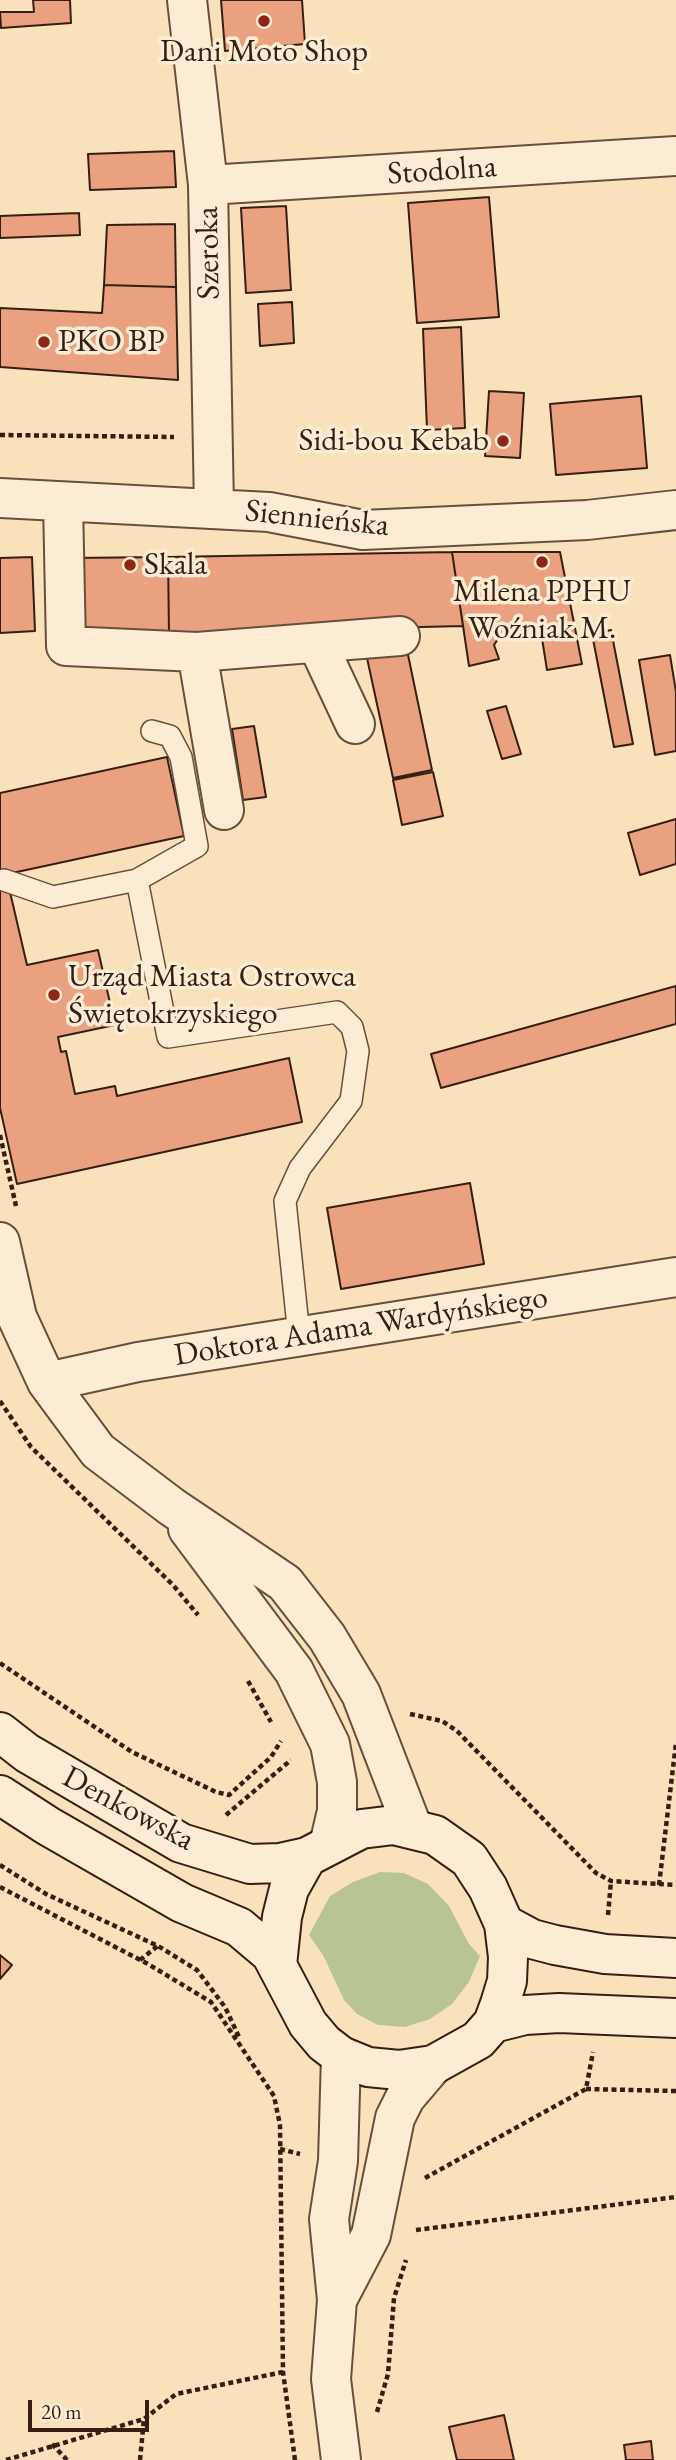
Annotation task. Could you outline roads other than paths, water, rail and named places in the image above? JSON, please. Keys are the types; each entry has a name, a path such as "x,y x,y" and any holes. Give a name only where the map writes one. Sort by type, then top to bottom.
{"street":[{"name":"Szeroka","path":"187,0 208,185 214,508"},
{"name":"Stodolna","path":"208,185 676,156"},
{"name":"Siennieńska","path":"0,498 269,512 363,530 587,520 676,510"},
{"path":"63,502 66,646 197,652 400,636"},
{"path":"317,643 355,723"},
{"path":"197,652 223,810"},
{"path":"0,1242 17,1317 47,1382 98,1451 172,1507 285,1583 327,1637 360,1694 413,1829"},
{"name":"Doktora Adama Wardyńskiego","path":"47,1382 138,1362 676,1277"},
{"path":"172,1507 294,1671 330,1744 337,1783 337,1811 318,1851 289,1889 282,1916 277,1965 308,2024 341,2056 368,2067 399,2070 433,2065"},
{"name":"Denkowska","path":"0,1732 27,1754 181,1843 250,1864 280,1863 318,1851"},
{"name":"Denkowska","path":"0,1795 48,1826 182,1903 239,1927 262,1945 277,1965"},
{"path":"318,1851 361,1829 394,1825 435,1835 469,1859 488,1888 504,1924 508,1957 507,1981 493,2023 478,2040 433,2065 405,2098 395,2118 371,2235 337,2300"},
{"path":"504,1924 532,1939 567,1948 604,1954 676,1958"},
{"path":"493,2023 525,2015 559,2013 676,2018"},
{"path":"341,2056 338,2161 328,2219 337,2300 331,2379 341,2460"}],"lane":[{"path":"4,880 53,897 137,880 197,846 181,757 170,736 152,731"},
{"path":"137,880 168,1037 337,1012 352,1027 358,1051 351,1101 300,1168 285,1201 299,1336"}],"place":[{"name":"Dani Moto Shop","path":"264,21"},
{"name":"PKO BP","path":"44,342"},
{"name":"Sidi-bou Kebab","path":"503,441"},
{"name":"Milena PPHU Woźniak M.","path":"542,562"},
{"name":"Skala","path":"130,565"},
{"name":"Urząd Miasta Ostrowca Świętokrzyskiego","path":"54,995"}]}
